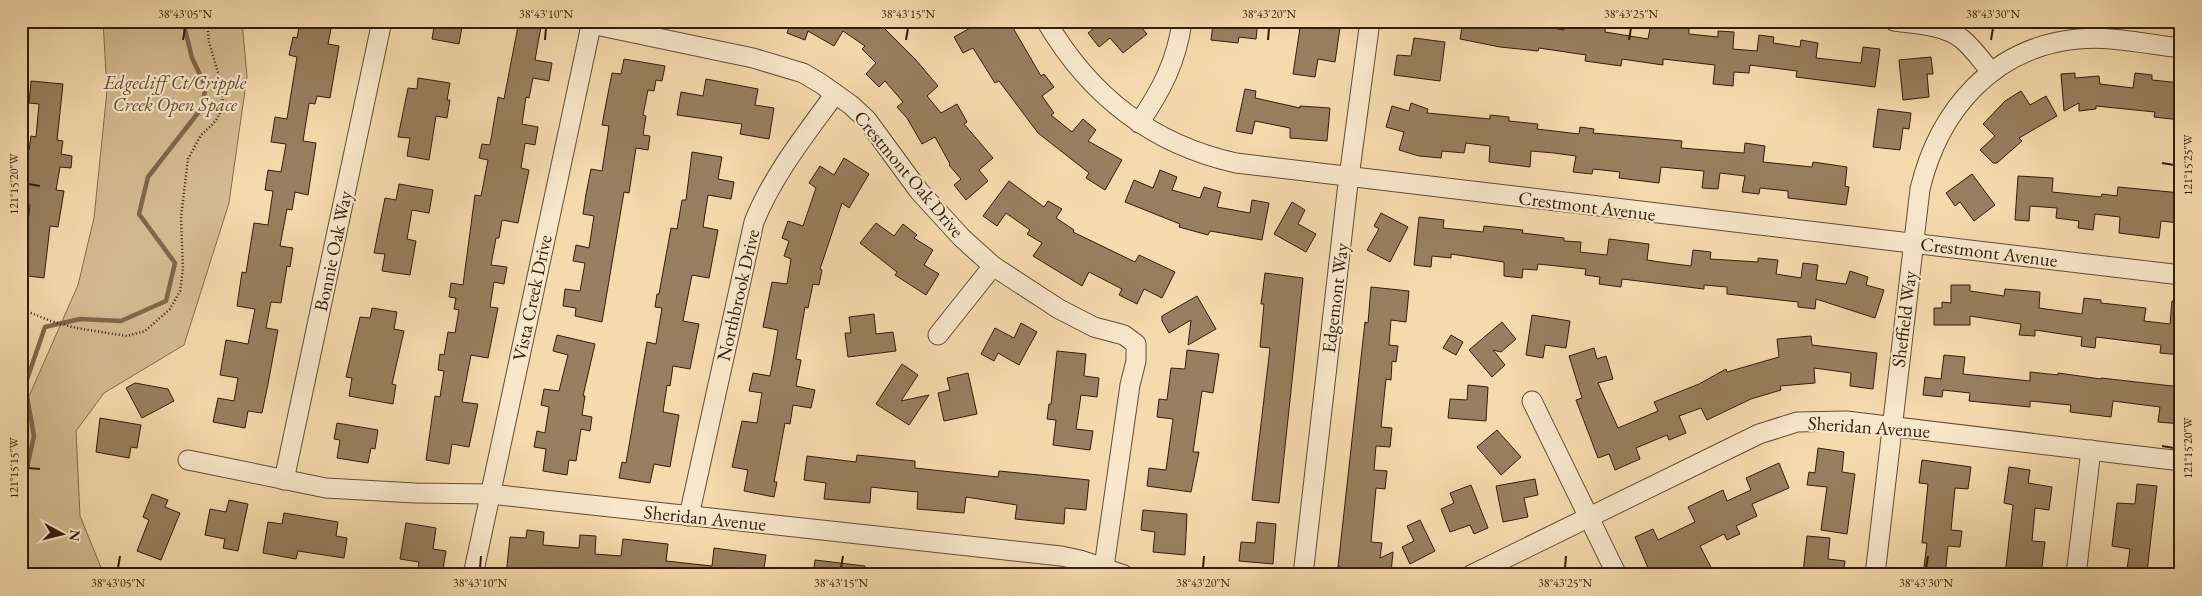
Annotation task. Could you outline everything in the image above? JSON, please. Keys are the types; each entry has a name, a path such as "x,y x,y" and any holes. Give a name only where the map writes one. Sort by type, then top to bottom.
{"street":[{"name":"Bonnie Oak Way","path":"284,480 382,21"},
{"name":"Crestmont Avenue","path":"1046,21 1085,77 1139,123 1184,147 1220,160 1349,178 2181,275"},
{"path":"1139,123 1172,67 1177,52 1182,21"},
{"name":"Edgemont Way","path":"1303,575 1349,178 1370,21"},
{"path":"1894,21 1933,27 1962,39 1991,72"},
{"name":"Crestmont Oak Drive","path":"591,23 781,65 803,73 835,94 867,120 919,191 962,238 993,266 1059,309 1094,327 1124,335 1136,344 1136,361 1130,385 1104,567"},
{"name":"Vista Creek Drive","path":"473,575 591,23"},
{"name":"Sheffield Way","path":"1875,575 1920,189 1934,142 1951,114 1970,90 1991,72 2037,49 2076,40 2117,40 2181,48"},
{"name":"Northbrook Drive","path":"689,516 754,222 764,198 781,168 835,94"},
{"path":"938,335 993,266"},
{"path":"1532,401 1617,575"},
{"name":"Sheridan Avenue","path":"1470,575 1778,427 1814,420 2181,460"},
{"path":"2076,575 2091,450"},
{"name":"Sheridan Avenue","path":"188,460 326,488 415,493 490,494 1061,556 1104,567 1124,575"}],"path":[{"path":"21,309 51,321 76,328 126,336 145,331 170,309 180,291 183,269 184,246 181,217 188,159 201,135 213,124 220,114 223,98 209,42 207,21"}],"green space":[{"name":"Edgecliff Ct/Cripple Creek Open Space","path":"103,21 242,21 247,76 229,203 184,345 104,393 76,431 80,516 104,575 21,575 21,408 30,394 78,285 94,218 107,91"}],"building":[{"path":"435,21 463,21 459,44 432,39"},
{"path":"519,21 542,21 535,60 552,63 549,81 533,78 529,98 526,97 522,124 538,127 535,145 525,143 521,168 529,170 518,223 502,220 499,238 496,238 491,265 507,267 504,284 494,282 490,307 498,308 488,358 471,355 462,402 478,404 469,447 452,444 449,464 426,460 435,396 440,397 444,371 438,370 440,354 444,355 448,332 455,333 459,310 454,309 456,298 449,297 451,283 463,285 475,195 481,196 488,160 479,158 482,144 490,145 498,97 504,99"},
{"path":"791,21 877,21 916,60 938,86 927,96 941,113 957,104 967,122 964,124 993,158 979,170 988,181 966,200 954,185 961,179 949,165 935,137 922,144 907,118 897,107 903,102 885,81 879,87 866,74 876,63 862,49 865,46 843,31 834,46 808,31 805,40 787,33"},
{"path":"966,21 1009,21 1041,76 1044,74 1054,87 1042,96 1054,113 1051,115 1072,132 1083,119 1096,130 1088,141 1122,160 1105,190 1086,178 1089,173 1038,133 999,81 995,83 973,48 963,53 954,37 970,28"},
{"path":"1103,21 1136,21 1147,34 1123,53 1110,38 1099,47 1088,33"},
{"path":"1225,21 1258,21 1256,39 1239,37 1238,43 1211,40 1213,23 1225,24"},
{"path":"1301,21 1341,21 1335,62 1318,59 1315,77 1293,74"},
{"path":"1463,21 1541,21 1541,26 1564,30 1565,21 1606,21 1605,32 1648,39 1651,23 1689,28 1689,34 1718,37 1718,31 1734,32 1733,49 1757,51 1759,35 1774,37 1773,43 1800,47 1801,40 1818,43 1816,58 1861,63 1863,47 1880,49 1875,87 1796,77 1797,71 1750,65 1749,73 1734,72 1733,86 1713,84 1715,65 1663,59 1663,65 1622,59 1621,66 1585,61 1586,55 1539,48 1538,51 1500,47 1460,39"},
{"path":"300,22 331,29 328,44 339,46 330,98 317,96 315,104 309,103 303,141 316,143 308,195 295,192 292,210 287,209 280,246 293,248 290,267 287,266 281,303 271,302 266,328 278,330 268,384 262,413 248,411 245,428 213,422 218,398 234,401 238,378 220,375 226,340 248,344 255,309 237,306 242,272 246,273 254,223 268,225 273,191 265,190 268,170 281,172 286,144 271,142 275,117 287,119 297,57 289,55 293,37 297,38"},
{"path":"1414,38 1445,42 1440,81 1394,75 1397,55 1411,56"},
{"path":"1931,57 1933,74 1927,74 1929,97 1903,100 1899,60"},
{"path":"624,59 665,66 662,81 656,80 654,91 648,90 643,115 646,116 643,135 650,136 648,150 636,148 629,193 624,192 602,322 575,316 576,308 563,306 565,289 580,291 585,263 573,261 576,245 589,248 594,216 583,214 586,194 591,169 602,171 609,126 602,125 612,73 621,74"},
{"path":"2075,73 2075,78 2099,76 2100,84 2133,88 2135,73 2152,75 2152,80 2181,83 2181,120 2154,117 2155,112 2096,106 2096,109 2079,111 2079,103 2064,111 2061,74"},
{"path":"418,78 450,83 447,100 450,100 447,118 436,116 429,160 407,156 410,138 398,137 408,88 417,89"},
{"path":"706,79 758,89 755,105 774,108 769,139 740,134 742,124 677,115 681,92 703,96"},
{"path":"31,81 63,84 57,140 63,141 61,154 72,156 71,168 60,167 56,190 64,191 58,227 50,226 44,278 21,275 21,239 26,239 30,205 21,204 21,171 24,149 29,150 31,136 36,137 39,104 29,103"},
{"path":"1245,89 1256,91 1255,98 1300,108 1300,106 1330,108 1327,141 1290,138 1290,128 1255,121 1252,134 1236,131"},
{"path":"2021,91 2030,105 2046,96 2057,116 2019,138 2022,141 1997,163 1993,163 1980,150 1995,136 1983,124 2005,101"},
{"path":"1411,103 1428,109 1427,113 1490,119 1490,115 1509,117 1509,121 1538,124 1537,129 1579,134 1580,127 1594,129 1593,133 1682,141 1681,148 1744,153 1745,143 1765,146 1763,162 1812,167 1813,162 1847,167 1845,186 1849,187 1846,205 1788,198 1788,191 1760,188 1759,194 1742,192 1745,176 1720,173 1718,189 1702,188 1704,171 1661,167 1659,183 1619,178 1620,172 1593,169 1592,174 1573,172 1576,156 1554,153 1531,151 1530,167 1489,162 1490,146 1466,143 1464,153 1442,151 1441,158 1419,156 1399,150 1404,132 1386,127 1392,106 1409,111"},
{"path":"1878,109 1911,113 1909,129 1903,128 1900,150 1873,147"},
{"path":"692,152 722,157 718,179 734,182 731,199 708,195 703,227 718,230 709,278 692,275 683,321 699,324 690,369 673,366 670,386 667,385 663,412 679,415 670,467 654,464 650,483 619,478 622,462 626,463 647,342 656,344 662,308 655,307 657,294 659,294 671,228 677,229 682,200 686,200"},
{"path":"844,158 869,174 849,208 842,203 820,269 822,270 819,285 813,284 808,308 805,307 796,359 801,360 796,386 815,390 811,408 793,405 790,424 785,423 774,482 777,482 774,497 744,491 748,470 732,467 742,421 757,423 762,393 749,391 753,373 770,376 778,330 763,327 772,282 787,284 791,259 784,256 789,241 782,238 788,221 803,226 816,188 809,183 820,166 834,175"},
{"path":"1160,170 1177,177 1172,190 1200,198 1204,187 1221,192 1217,207 1250,213 1252,200 1269,203 1262,240 1210,231 1208,235 1179,227 1180,224 1125,202 1134,180 1153,188"},
{"path":"1972,174 1995,205 1974,221 1960,202 1955,206 1946,193"},
{"path":"2018,176 2053,178 2052,192 2101,197 2102,194 2117,196 2118,187 2181,193 2179,223 2161,221 2159,238 2119,233 2120,217 2095,214 2093,230 2078,228 2079,221 2056,218 2057,208 2030,206 2029,221 2015,220"},
{"path":"1009,181 1044,207 1048,201 1062,209 1056,218 1074,230 1073,232 1135,262 1139,255 1175,272 1162,298 1144,289 1137,304 1119,295 1122,289 1089,272 1082,286 1033,256 1042,243 1027,234 1030,230 1006,213 997,226 983,216"},
{"path":"399,184 433,190 429,213 412,210 407,239 416,241 410,275 382,271 385,254 374,253 385,198 396,200"},
{"path":"1292,202 1305,210 1298,224 1316,234 1306,252 1274,234"},
{"path":"1381,213 1408,227 1390,262 1367,250 1379,229 1374,226"},
{"path":"1419,217 1444,220 1443,228 1483,232 1484,226 1523,230 1522,233 1564,238 1564,241 1581,242 1580,252 1607,255 1609,239 1649,244 1647,260 1691,266 1693,250 1711,252 1710,259 1758,262 1758,258 1778,260 1776,274 1801,278 1803,263 1818,265 1816,280 1846,284 1850,271 1868,277 1866,285 1884,290 1875,318 1816,299 1815,309 1798,307 1798,302 1727,294 1727,287 1704,285 1704,289 1622,279 1621,287 1599,284 1600,277 1585,275 1586,269 1538,264 1537,270 1523,269 1522,278 1504,276 1504,262 1451,254 1451,258 1432,256 1431,267 1414,265"},
{"path":"876,223 894,236 903,224 917,235 914,238 933,250 924,265 939,274 926,295 895,275 897,272 860,243"},
{"path":"1265,273 1303,278 1279,503 1252,500 1270,348 1260,347 1264,304 1261,304"},
{"path":"1951,285 1970,285 1970,291 2004,296 2005,289 2040,292 2039,308 2082,314 2084,298 2101,300 2101,303 2146,308 2144,321 2170,324 2172,301 2181,301 2181,355 2160,353 2161,345 2096,337 2095,348 2081,346 2082,337 2035,330 2035,336 2019,335 2021,324 1970,316 1970,325 1934,325 1934,308 1942,308 1942,302 1951,303"},
{"path":"1371,287 1409,291 1406,322 1391,320 1389,345 1398,346 1396,362 1392,361 1391,380 1386,379 1381,427 1392,428 1390,447 1376,446 1374,470 1387,471 1385,489 1376,488 1371,542 1382,543 1380,558 1393,552 1391,573 1338,567 1365,322 1368,323"},
{"path":"1197,296 1216,329 1188,345 1191,320 1169,333 1162,321 1162,316"},
{"path":"372,308 397,312 394,329 404,331 392,384 396,385 393,404 349,396 352,378 346,377 360,317 370,318"},
{"path":"874,314 876,334 893,332 896,351 848,357 845,333 851,333 849,317"},
{"path":"1532,315 1570,321 1566,348 1545,345 1543,358 1526,355"},
{"path":"1502,322 1516,339 1501,352 1493,350 1505,365 1492,377 1469,350"},
{"path":"1021,323 1037,332 1019,365 998,353 994,361 981,354 995,328 1014,338"},
{"path":"557,335 595,344 583,396 585,396 582,415 592,417 590,431 581,429 576,461 569,460 567,475 543,471 546,449 534,447 537,431 545,433 549,407 541,405 544,389 559,391 568,355 553,351"},
{"path":"1451,335 1463,342 1456,355 1443,348"},
{"path":"1811,336 1812,345 1877,353 1873,389 1850,386 1851,373 1814,368 1815,383 1780,386 1781,390 1751,399 1707,420 1701,408 1679,416 1686,433 1669,440 1667,435 1636,448 1640,459 1615,470 1609,454 1598,458 1576,400 1582,398 1569,356 1594,348 1597,359 1606,356 1613,379 1598,383 1618,428 1658,411 1654,402 1699,384 1726,369 1727,372 1779,357 1777,339"},
{"path":"1187,350 1219,354 1213,393 1202,391 1193,452 1199,452 1191,492 1147,486 1149,468 1166,470 1173,419 1157,417 1159,399 1167,400 1171,368 1185,369"},
{"path":"1057,351 1086,354 1084,376 1099,378 1097,397 1081,395 1076,429 1093,431 1090,450 1053,445 1056,420 1047,419 1049,404 1051,404"},
{"path":"1944,355 1965,357 1963,374 2030,381 2030,372 2058,375 2058,373 2181,387 2181,424 2158,422 2160,407 2113,401 2111,417 2070,412 2071,405 2030,401 2030,407 1969,401 1970,393 1943,390 1942,397 1923,395 1925,377 1941,379"},
{"path":"902,364 918,375 901,401 929,395 909,425 876,404"},
{"path":"968,373 977,414 944,421 938,393 950,390 947,378"},
{"path":"135,383 168,389 174,401 142,418 126,388"},
{"path":"1468,385 1488,387 1486,421 1448,418 1450,399 1467,400"},
{"path":"100,418 141,425 137,448 131,447 129,458 96,452"},
{"path":"337,423 378,430 375,449 371,448 368,463 337,458 340,440 334,439"},
{"path":"1497,430 1521,457 1501,475 1477,447"},
{"path":"1818,448 1844,452 1842,472 1855,474 1847,534 1821,530 1827,487 1807,485 1809,472 1815,473"},
{"path":"857,455 915,461 915,468 998,477 999,471 1089,480 1086,510 1065,508 1064,524 1015,519 1017,505 966,497 964,513 917,509 918,492 871,487 870,503 824,499 826,483 804,480 807,456 856,462"},
{"path":"1922,460 1971,467 1968,489 1955,488 1951,530 1962,531 1960,547 1948,546 1945,575 1923,575 1927,543 1922,543 1928,484 1919,483"},
{"path":"1779,463 1789,488 1752,504 1757,516 1736,526 1740,534 1727,540 1724,534 1700,546 1715,575 1651,575 1635,537 1653,529 1658,540 1695,522 1688,507 1723,490 1727,501 1751,490 1746,478"},
{"path":"2009,467 2030,470 2028,483 2052,487 2049,510 2035,508 2032,541 2045,542 2041,575 2005,575 2013,505 2004,503"},
{"path":"1535,479 1538,495 1524,498 1528,517 1503,522 1496,486"},
{"path":"2137,484 2157,486 2147,572 2127,569 2130,549 2112,546 2117,503 2135,504"},
{"path":"1471,485 1488,528 1474,534 1470,525 1450,532 1441,509 1454,503 1450,493"},
{"path":"152,494 168,500 165,507 180,513 161,560 137,551 149,520 143,517"},
{"path":"229,500 248,504 238,551 223,548 225,539 205,535 210,509 226,512"},
{"path":"1143,510 1187,514 1185,555 1153,552 1155,532 1141,530"},
{"path":"284,513 338,522 336,536 347,538 344,558 298,551 296,559 263,553 268,522 282,524"},
{"path":"1420,520 1435,551 1410,564 1402,547 1414,541 1407,526"},
{"path":"1257,522 1276,524 1273,564 1239,561 1241,542 1255,543"},
{"path":"406,523 436,528 433,549 446,551 443,569 436,568 435,575 417,575 419,562 400,559"},
{"path":"527,530 544,532 543,545 579,548 580,535 596,536 595,554 621,556 623,539 668,544 666,561 712,566 714,548 766,555 763,575 573,575 573,573 530,568 530,574 506,575 510,537 526,538"},
{"path":"1807,536 1830,538 1828,559 1845,561 1843,575 1803,573"},
{"path":"815,560 865,566 865,575 813,575"}],"waterway":[{"path":"21,495 34,436 25,385 45,327 80,319 121,321 166,301 175,263 139,214 148,177 201,109 206,87 192,58 183,21"}]}
